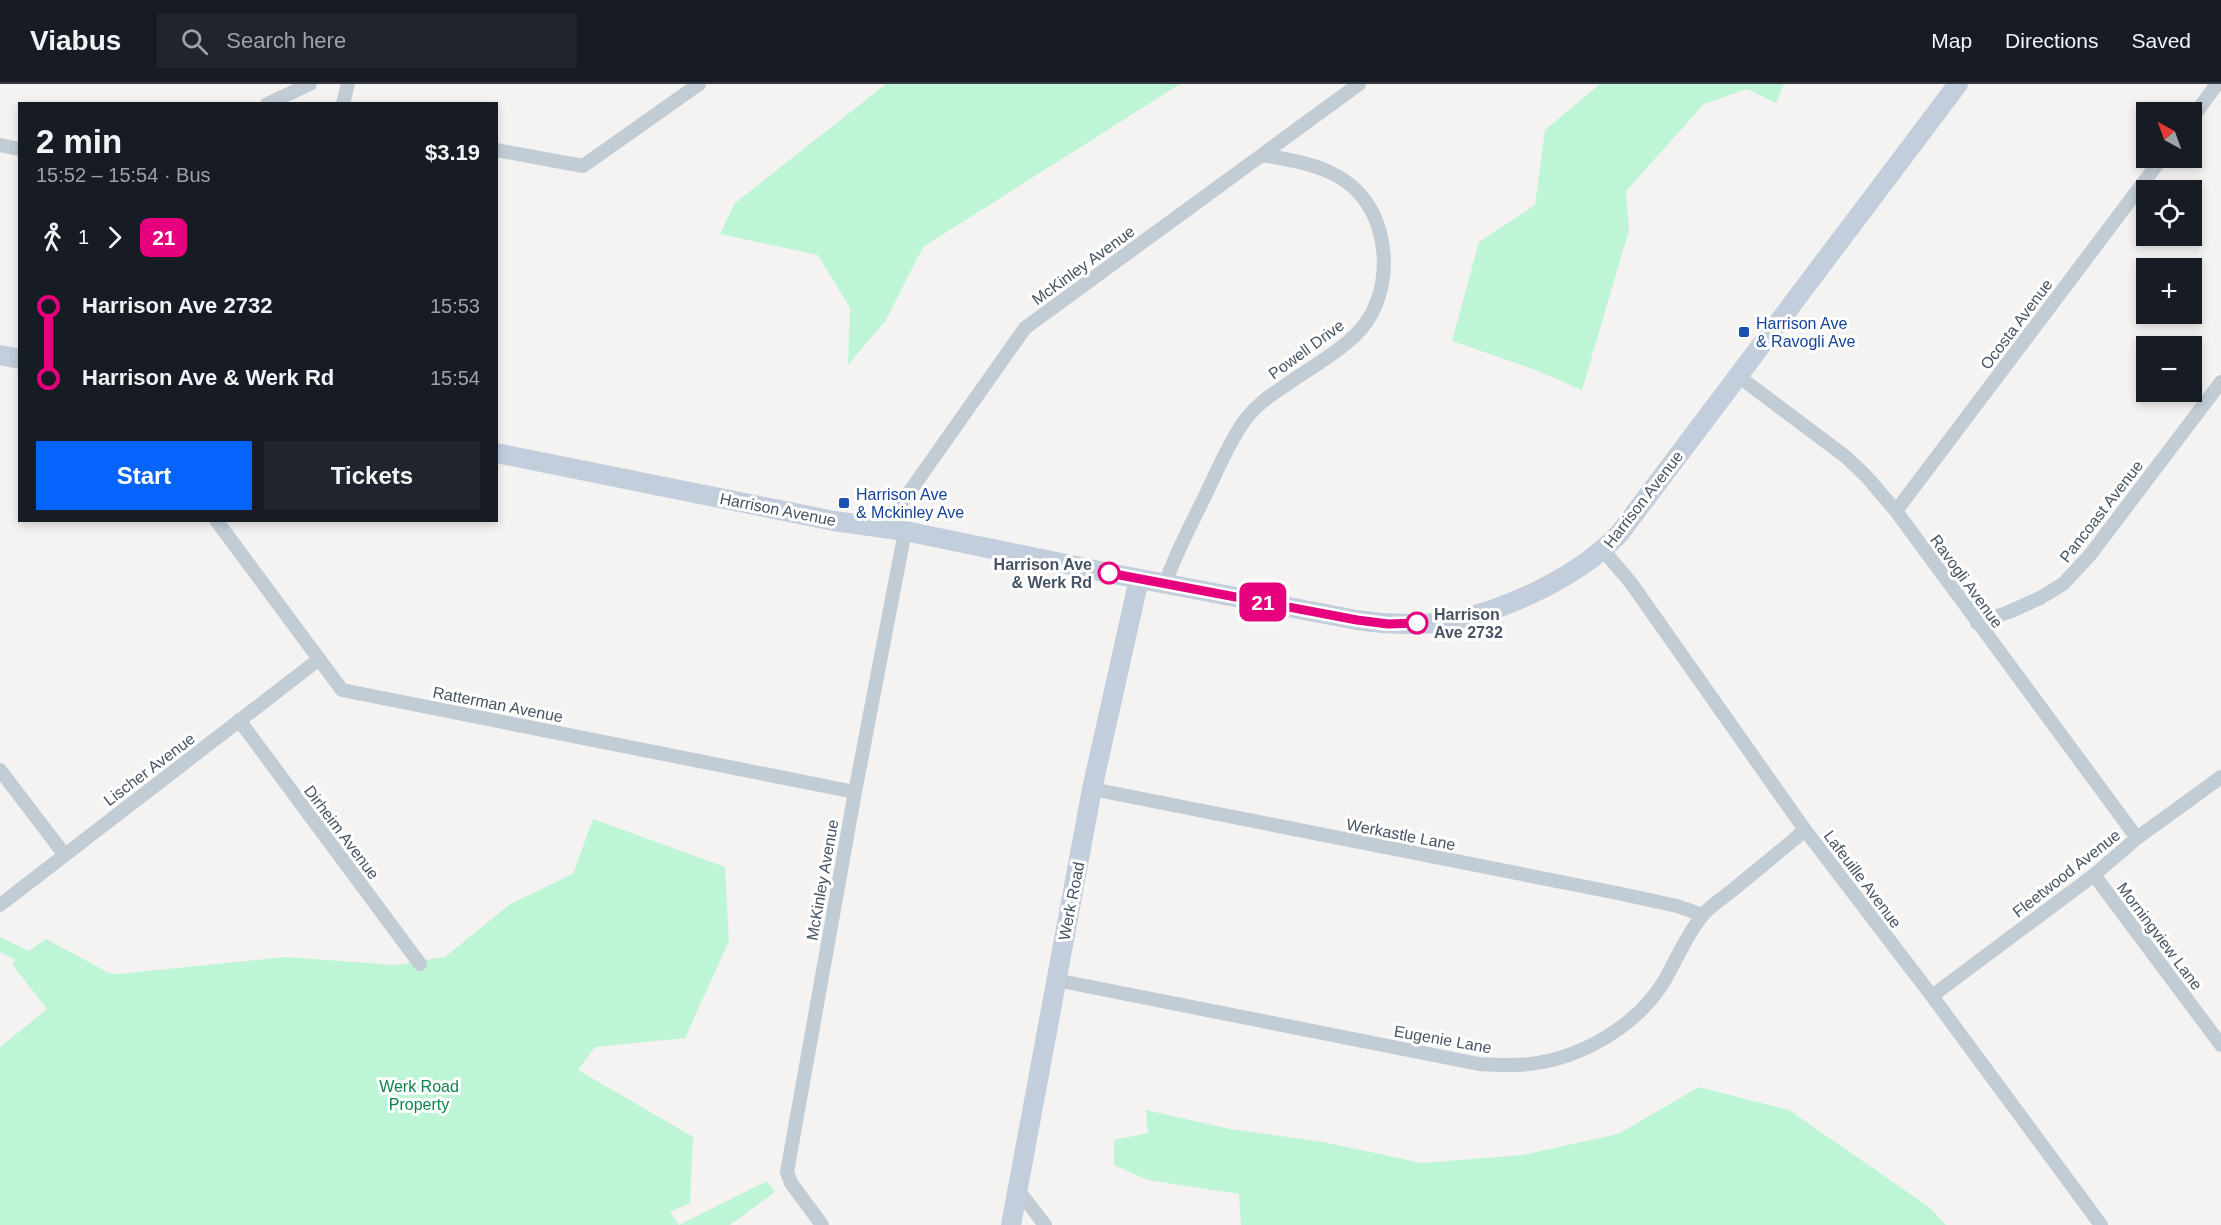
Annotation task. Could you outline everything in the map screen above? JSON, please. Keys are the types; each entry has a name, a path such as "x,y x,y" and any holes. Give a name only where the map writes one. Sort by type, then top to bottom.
{"main road":[{"name":"Harrison Avenue","path":"498,453 834,521 905,531 1139,579 1357,620 1388,624 1436,622 1480,613 1528,594 1569,573 1603,550 1619,534 1958,84"},
{"path":"0,355 18,359"},
{"name":"Werk Road","path":"1011,1225 1092,789 1139,579"}],"street":[{"path":"271,102 310,84"},
{"path":"344,102 348,84"},
{"path":"498,150 583,166 699,84"},
{"name":"McKinley Avenue","path":"884,528 1025,328 1359,84"},
{"path":"2202,104 2217,84"},
{"path":"0,145 18,149"},
{"name":"Powell Drive","path":"1165,584 1204,497 1244,421 1261,402 1350,340 1364,326 1375,308 1381,289 1384,256 1382,237 1365,202 1352,187 1325,169 1306,162 1262,155"},
{"name":"Ocosta Avenue","path":"1896,511 2154,168"},
{"name":"Ravogli Avenue","path":"1738,376 1846,457 1866,476 1896,511 2137,838"},
{"name":"Pancoast Avenue","path":"1977,623 2040,598 2063,584 2090,555 2221,382"},
{"name":"Ratterman Avenue","path":"217,522 342,690 855,792"},
{"name":"McKinley Avenue","path":"822,1225 791,1183 787,1172 855,792 905,531"},
{"name":"Lafeuille Avenue","path":"1603,550 1631,583 1805,830 1932,996 2101,1225"},
{"name":"Lischer Avenue","path":"0,905 318,660"},
{"name":"Dirheim Avenue","path":"239,720 420,964"},
{"path":"0,770 64,854"},
{"name":"Fleetwood Avenue","path":"1932,996 2094,875 2137,838 2221,777"},
{"name":"Werkastle Lane","path":"1092,789 1617,893 1677,906 1703,915"},
{"name":"Eugenie Lane","path":"1056,980 1479,1064 1508,1066 1532,1064 1556,1059 1586,1048 1628,1021 1649,1001 1662,984 1703,915 1805,830"},
{"name":"Morningview Lane","path":"2094,875 2221,1045"},
{"path":"1018,1190 1045,1225"}],"green space":[{"path":"886,84 1180,84 923,247 886,320 848,365 850,308 818,255 720,234 735,203"},
{"path":"1600,84 1784,84 1776,103 1747,89 1704,104 1626,191 1629,230 1582,390 1533,369 1452,341 1479,242 1535,205 1545,130"},
{"name":"Werk Road Property","path":"593,819 725,867 729,941 685,1038 595,1047 578,1070 693,1137 690,1203 670,1212 679,1225 0,1225 0,1047 47,1009 12,964 16,960 0,952 0,937 29,951 46,939 109,973 117,974 285,957 395,965 445,957 510,904 573,874"},
{"path":"1699,1087 1789,1110 1929,1207 1946,1225 1241,1225 1239,1194 1148,1180 1114,1165 1114,1140 1148,1133 1146,1110 1230,1129 1323,1142 1422,1163 1523,1155 1618,1134"},
{"path":"767,1181 775,1192 730,1225 679,1225"}],"bus line":[{"name":"21","path":"1109,573 1357,620 1388,624 1417,623"}],"place":[{"name":"Harrison Ave & Ravogli Ave","path":"1744,332"},
{"name":"Harrison Ave & Mckinley Ave","path":"844,503"},
{"name":"Harrison Ave & Werk Rd","path":"1109,573"},
{"name":"Harrison Ave 2732","path":"1417,623"}]}
